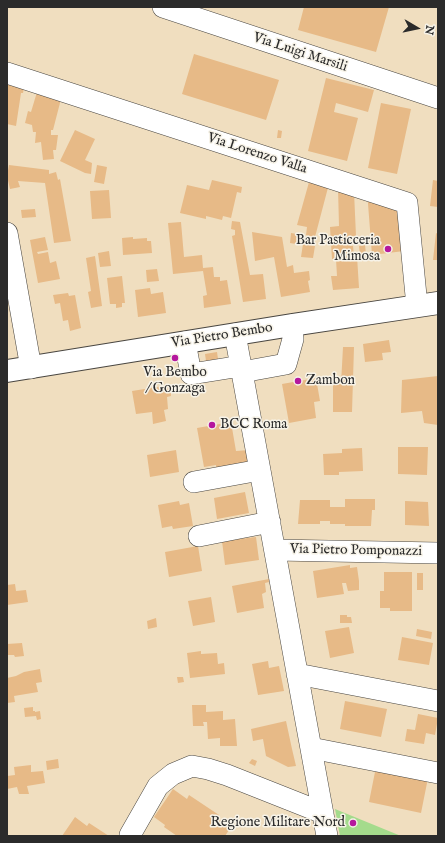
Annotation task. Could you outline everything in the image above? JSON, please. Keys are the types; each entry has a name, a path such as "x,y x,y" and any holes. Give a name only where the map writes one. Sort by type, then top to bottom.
{"main road":[{"name":"Via Pietro Bembo","path":"7,372 292,324 438,303"}],"street":[{"name":"Via Luigi Marsili","path":"163,7 438,98"},
{"name":"Via Lorenzo Valla","path":"7,73 407,203 416,306"},
{"path":"7,233 31,368"},
{"path":"185,342 191,374 286,364 293,339 292,324"},
{"name":"Via Pietro Pomponazzi","path":"235,334 327,836"},
{"path":"194,482 260,470"},
{"path":"199,536 270,522"},
{"name":"Via Pietro Pomponazzi","path":"275,550 438,553"},
{"path":"297,674 438,701"},
{"path":"311,748 438,774"},
{"path":"130,835 158,786 173,774 192,766 226,775 323,813"}],"green space":[{"name":"Regione Militare Nord","path":"335,809 401,836 340,836"}],"building":[{"path":"304,7 389,7 376,52 298,30"},
{"path":"194,54 279,80 266,120 182,94"},
{"path":"7,78 25,83 23,93 21,93 16,126 7,124"},
{"path":"326,78 374,90 368,112 336,103 334,112 358,118 347,161 308,151"},
{"path":"37,92 61,99 53,130 51,130 51,135 58,135 56,150 53,150 54,159 43,160 41,142 35,143 36,132 33,132 32,125 25,123 28,111 31,112"},
{"path":"381,103 411,109 397,174 368,168"},
{"path":"75,130 95,139 85,160 92,163 91,174 85,173 60,161"},
{"path":"278,130 282,131 281,138 277,138"},
{"path":"9,165 49,170 49,174 56,172 58,180 60,179 71,241 54,243 45,183 18,181 20,187 10,189 7,176"},
{"path":"97,165 107,167 104,184 94,182"},
{"path":"311,175 330,180 315,237 306,235 307,227 297,225"},
{"path":"212,180 242,187 241,193 237,192 231,218 223,216 222,220 206,216 206,219 180,213 187,185 209,190"},
{"path":"433,180 438,181 438,207 430,206"},
{"path":"338,188 354,192 356,236 350,236 350,246 353,246 354,256 357,256 359,288 333,290 331,276 337,276 336,259 332,259 330,227 339,226"},
{"path":"109,190 111,218 92,219 90,191"},
{"path":"367,191 400,202 404,251 372,255"},
{"path":"35,209 36,217 22,218 21,210"},
{"path":"232,221 240,222 250,275 263,274 266,299 243,302 232,236 235,235 235,230 231,229"},
{"path":"181,222 184,257 202,255 203,268 213,267 214,277 220,277 220,281 227,280 231,304 204,308 203,296 207,295 203,271 173,274 168,223"},
{"path":"252,232 282,237 287,267 293,265 294,273 309,271 310,280 308,281 310,292 281,297 274,257 255,261"},
{"path":"291,233 297,234 296,244 290,243"},
{"path":"436,233 438,234 438,260 433,260"},
{"path":"45,237 48,250 37,252 38,254 48,252 50,263 56,261 60,279 38,283 30,240"},
{"path":"133,237 133,239 147,238 147,241 151,241 152,253 123,255 122,238"},
{"path":"303,244 315,246 313,258 301,257"},
{"path":"365,245 366,254 360,255 359,246"},
{"path":"109,251 111,266 100,267 98,253"},
{"path":"95,256 102,306 91,308 88,292 91,291 86,258"},
{"path":"157,269 159,281 147,282 146,270"},
{"path":"122,276 125,303 122,303 122,307 116,308 116,304 110,304 107,278"},
{"path":"150,288 151,294 163,292 166,313 138,317 135,290"},
{"path":"68,293 69,296 75,295 81,328 70,331 68,320 63,321 60,303 55,304 53,295"},
{"path":"389,340 391,352 382,353 383,360 365,362 363,344"},
{"path":"343,347 354,347 352,412 333,412 333,383 341,384"},
{"path":"217,352 218,359 206,361 205,354"},
{"path":"438,376 438,425 424,423 422,411 401,413 402,380"},
{"path":"316,378 320,401 314,402 316,418 289,423 282,384"},
{"path":"170,385 171,396 167,397 168,409 164,410 166,421 153,424 152,412 136,414 132,391"},
{"path":"231,422 236,451 249,450 251,465 216,471 216,465 204,467 197,428"},
{"path":"398,447 428,447 427,475 398,474"},
{"path":"362,448 363,471 339,472 339,475 324,475 323,454 342,453 342,449"},
{"path":"176,450 179,472 150,477 147,455"},
{"path":"245,492 249,513 217,519 214,498"},
{"path":"345,499 375,499 375,510 372,510 371,526 345,526 345,524 330,524 330,521 320,521 320,524 298,524 300,500 330,500 330,507 345,507"},
{"path":"179,501 180,505 189,503 193,526 173,529 172,526 162,528 158,505"},
{"path":"405,501 428,502 429,526 405,525"},
{"path":"256,537 259,560 225,565 222,541"},
{"path":"198,546 202,571 169,577 165,552"},
{"path":"350,565 350,568 357,567 359,590 348,591 346,583 342,583 344,594 317,598 313,571"},
{"path":"384,572 412,572 412,611 390,611 390,608 380,608 380,591 384,591"},
{"path":"417,573 423,573 423,590 417,590"},
{"path":"269,579 269,582 265,583 266,592 262,594 264,608 237,613 232,586"},
{"path":"15,584 16,591 26,590 28,602 7,605 7,585"},
{"path":"211,597 215,622 193,626 188,601"},
{"path":"340,615 347,615 347,617 351,617 352,623 340,623"},
{"path":"156,618 157,627 148,629 147,621"},
{"path":"349,627 354,653 330,658 325,631"},
{"path":"417,629 432,632 431,639 416,636"},
{"path":"402,637 433,643 429,665 398,660"},
{"path":"22,643 24,656 15,657 14,655 7,655 7,644"},
{"path":"201,651 201,654 217,653 218,664 224,663 225,674 190,678 187,653"},
{"path":"268,661 269,668 279,666 284,691 258,695 252,664"},
{"path":"40,669 42,682 36,683 38,692 14,696 15,702 7,703 7,678 24,672"},
{"path":"177,677 183,677 184,682 178,683"},
{"path":"345,701 387,709 381,737 340,729"},
{"path":"192,705 206,705 206,712 223,711 223,720 235,719 237,746 220,746 220,738 208,739 207,722 203,722 204,726 193,726"},
{"path":"33,707 33,711 40,711 41,719 37,720 36,716 25,717 24,708"},
{"path":"418,714 438,718 435,735 426,733 424,744 405,741 407,729 415,730"},
{"path":"286,721 296,766 288,767 266,756 263,739 253,741 251,729"},
{"path":"58,759 59,768 47,770 46,761"},
{"path":"252,759 257,761 255,766 249,763"},
{"path":"31,765 31,772 43,771 45,783 27,786 29,794 19,794 17,787 7,789 7,776 15,775 14,767"},
{"path":"376,767 428,778 421,813 369,802"},
{"path":"173,789 187,799 189,795 219,815 217,818 231,827 225,836 177,836 164,827 165,825 154,817"},
{"path":"75,817 87,826 89,823 109,836 62,836"}],"place":[{"name":"Bar Pasticceria Mimosa","path":"388,249"},
{"name":"Via Bembo / Gonzaga","path":"175,358"},
{"name":"Zambon","path":"298,381"},
{"name":"BCC Roma","path":"212,425"},
{"name":"Regione Militare Nord","path":"353,823"}]}
